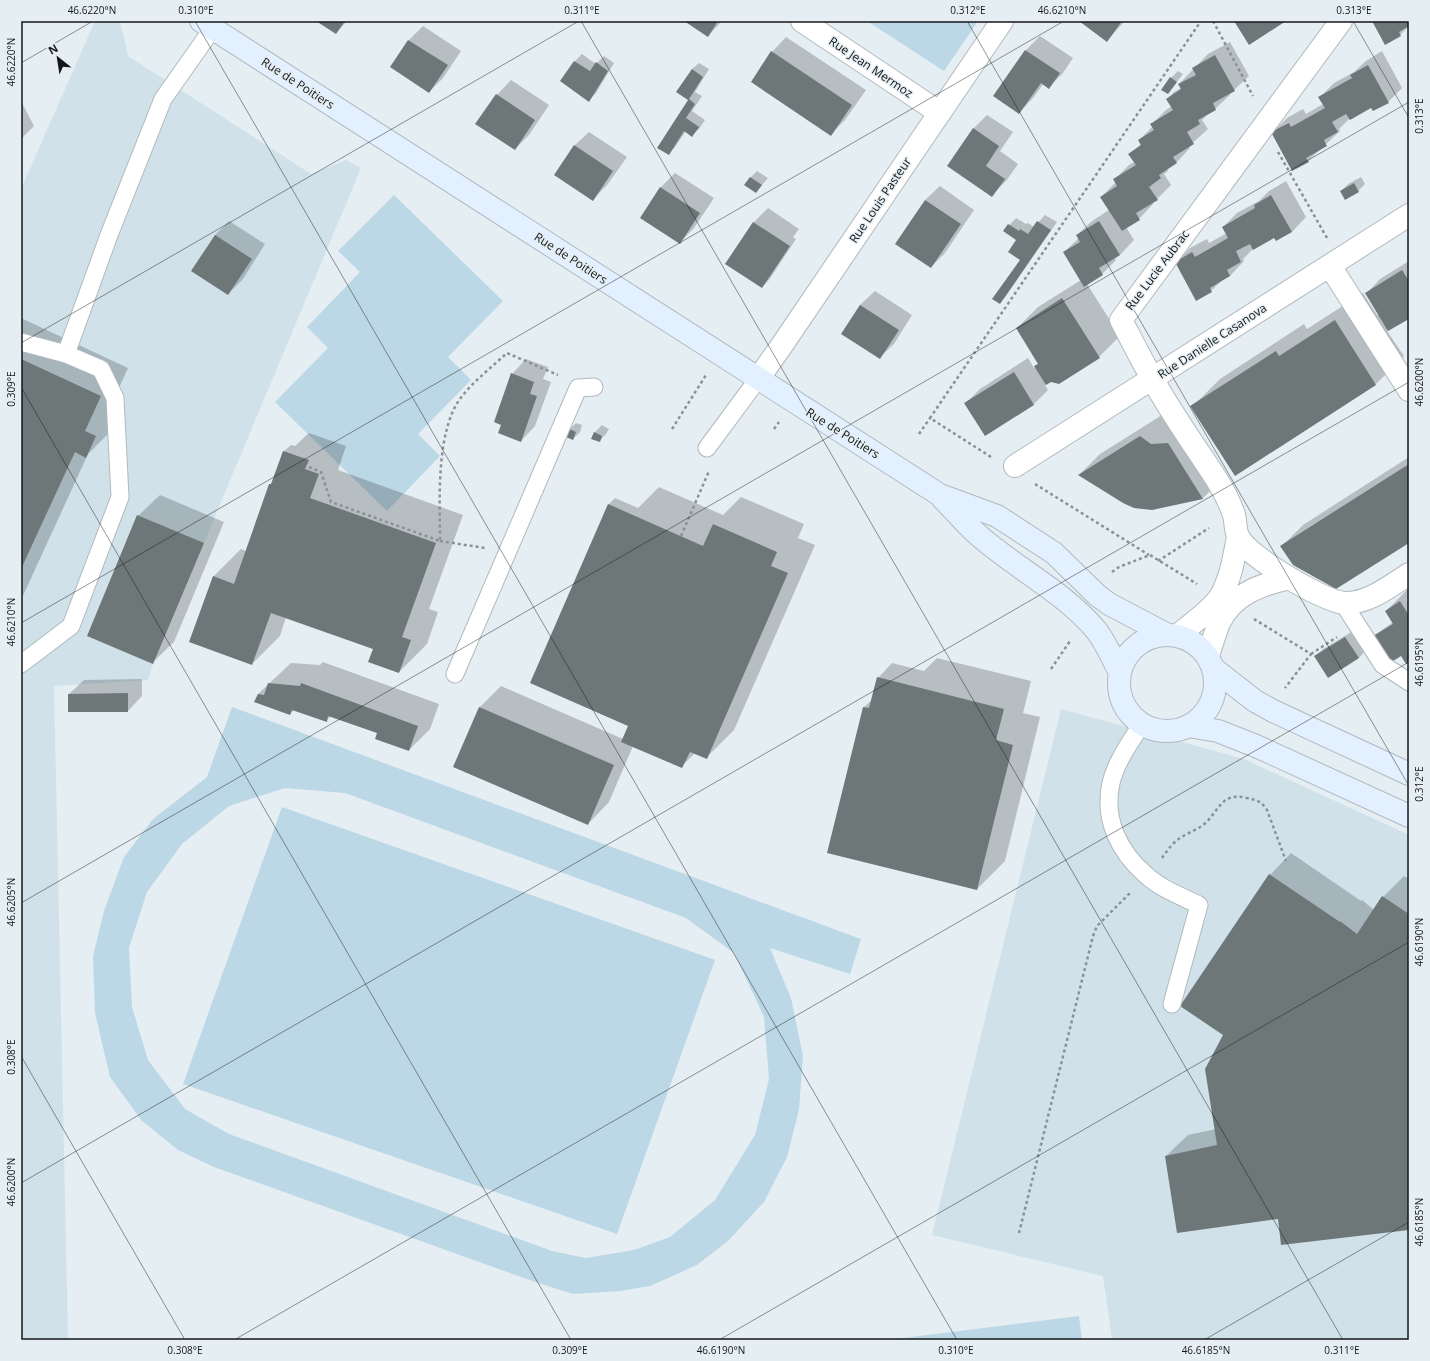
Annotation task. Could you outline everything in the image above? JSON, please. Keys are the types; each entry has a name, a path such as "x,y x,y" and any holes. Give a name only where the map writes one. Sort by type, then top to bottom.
{"main road":[{"name":"Rue de Poitiers","path":"207,25 940,495 997,516 1054,553 1097,595 1109,604 1172,634"},
{"name":"Rue de Poitiers","path":"940,495 977,534 1068,603 1085,618 1097,631 1120,673"},
{"path":"1211,662 1216,686 1212,702 1202,716 1188,726 1173,731 1157,730 1142,724 1133,717 1125,707 1119,685 1120,673 1126,658 1136,646 1150,637 1172,634 1189,639 1200,646 1211,662 1255,701 1273,711 1409,774"},
{"path":"1188,726 1218,731 1256,746 1409,816"}],"street":[{"name":"Rue Jean Mermoz","path":"802,21 940,113"},
{"name":"Rue Louis Pasteur","path":"758,378 780,348 1002,21"},
{"name":"Rue Lucie Aubrac","path":"1172,634 1208,610 1220,597 1230,575 1238,537 1233,513 1224,490 1152,379 1121,320 1341,21"},
{"name":"Rue Danielle Casanova","path":"1013,467 1409,215"},
{"path":"1330,266 1409,390"},
{"path":"1238,537 1264,563 1326,598 1343,603 1360,601 1376,595 1409,574"},
{"path":"1211,662 1220,623 1231,605 1245,593 1258,587 1289,578"}],"lane":[{"path":"66,354 109,235 163,99 207,25"},
{"path":"21,342 66,354 101,369 115,398 120,497 71,626 21,664"},
{"path":"707,448 758,378"},
{"path":"455,674 508,552 586,387"},
{"path":"1343,603 1383,665 1409,682"},
{"path":"1142,724 1120,762 1111,782 1109,816 1116,838 1130,859 1146,876 1169,891 1199,905 1172,1004"}],"path":[{"path":"919,434 1201,21"},
{"path":"440,541 442,462 446,431 453,411 462,396 507,353 586,387"},
{"path":"672,429 720,354"},
{"path":"930,418 1013,467 1150,555"},
{"path":"309,467 321,472 331,502 440,541 508,552"},
{"path":"681,536 711,467"},
{"path":"1158,560 1233,513"},
{"path":"1311,654 1357,624"},
{"path":"1019,1233 1097,926 1146,876 1174,842 1203,825 1223,801 1231,797 1239,796 1257,800 1263,804 1267,810 1286,861"}],"shaded area":[{"path":"95,21 120,21 128,56 311,174 346,160 361,168 153,664 148,680 54,686 68,1340 21,1340 21,189"},
{"path":"867,21 978,21 944,71"},
{"path":"394,195 503,301 448,357 471,380 418,434 440,456 387,511 275,402 328,348 307,327 360,272 338,251"},
{"path":"232,707 861,939 850,974 770,948 791,998 803,1056 799,1110 787,1157 764,1202 728,1241 697,1265 650,1286 620,1291 573,1294 535,1282 214,1167 178,1150 142,1121 110,1077 95,1013 93,956 104,911 124,857 153,819 207,777","holes":["285,788 345,793 686,918 734,953 764,1017 769,1079 755,1135 715,1200 670,1237 634,1250 586,1258 552,1251 229,1134 185,1109 148,1060 132,1007 129,948 147,892 182,844 229,806"]},
{"path":"1061,709 1244,759 1409,835 1409,1340 1112,1340 1103,1276 932,1235"},
{"path":"282,807 715,960 617,1234 183,1084"},
{"path":"1079,1316 1082,1340 887,1340"}],"building":[{"path":"316,21 345,21 336,34"},
{"path":"684,21 718,21 708,37"},
{"path":"1079,21 1122,21 1107,42"},
{"path":"1234,21 1286,21 1249,45"},
{"path":"1372,21 1409,21 1409,26 1399,32 1401,36 1385,45"},
{"path":"408,40 448,65 429,93 390,67"},
{"path":"1025,50 1060,73 1049,89 1041,83 1019,114 993,96"},
{"path":"771,51 852,105 831,136 751,82"},
{"path":"1215,55 1235,91 1213,103 1216,110 1198,120 1200,124 1187,132 1194,144 1173,157 1177,163 1159,175 1161,178 1149,187 1158,200 1136,213 1140,220 1122,231 1100,197 1117,186 1113,179 1136,165 1128,154 1141,145 1138,140 1154,130 1150,124 1173,110 1166,99 1181,89 1178,84 1196,75 1192,68"},
{"path":"574,61 590,71 596,62 608,71 589,102 560,81"},
{"path":"1368,65 1389,103 1373,111 1371,108 1350,120 1346,114 1332,122 1338,132 1324,140 1327,146 1306,158 1309,162 1292,171 1271,132 1289,123 1291,127 1325,108 1318,97 1352,78 1350,75"},
{"path":"692,69 703,77 689,99 695,104 686,118 699,127 692,137 684,131 669,155 657,148 688,100 676,92"},
{"path":"1170,77 1177,82 1168,94 1161,90"},
{"path":"496,94 535,120 515,150 475,124"},
{"path":"973,128 999,146 986,166 1005,179 992,197 947,166"},
{"path":"574,145 613,171 593,201 554,175"},
{"path":"750,177 762,185 756,193 744,185"},
{"path":"1354,183 1359,192 1345,200 1340,191"},
{"path":"660,187 700,213 680,244 640,218"},
{"path":"1271,195 1292,232 1276,241 1274,238 1253,250 1250,244 1236,251 1241,262 1227,270 1230,276 1210,288 1212,292 1196,301 1175,262 1192,252 1195,257 1228,238 1222,227 1255,208 1254,205"},
{"path":"925,200 961,224 931,268 895,244"},
{"path":"1037,221 1051,230 1000,304 992,299 1020,260 1008,252 1016,240 1003,231 1008,224 1019,231 1020,229 1028,234"},
{"path":"1099,221 1120,255 1099,268 1103,275 1084,287 1063,252 1080,242 1076,235"},
{"path":"753,222 790,246 762,288 725,264"},
{"path":"215,235 252,259 228,295 191,271"},
{"path":"1402,270 1409,281 1409,319 1388,331 1365,293"},
{"path":"1062,298 1100,358 1059,384 1051,382 1046,385 1034,366 1038,364 1016,328"},
{"path":"860,305 899,330 880,359 841,334"},
{"path":"1335,320 1376,385 1235,476 1190,406 1276,351 1279,356"},
{"path":"21,359 101,396 85,431 96,436 86,458 75,452 21,569"},
{"path":"1014,372 1034,405 985,436 964,403"},
{"path":"511,373 534,382 530,394 537,396 521,442 498,433 501,425 494,422"},
{"path":"569,429 576,432 573,440 566,437"},
{"path":"594,432 602,436 600,442 591,439"},
{"path":"1140,436 1151,444 1168,443 1203,499 1152,510 1134,508 1123,503 1078,475"},
{"path":"283,451 309,460 305,469 319,474 310,498 436,543 402,637 411,640 399,673 368,662 373,649 271,613 252,665 189,642 213,576 234,584 269,484 271,484"},
{"path":"1409,464 1409,543 1336,589 1293,565 1280,546"},
{"path":"608,504 703,546 713,524 777,552 771,566 788,573 707,759 690,752 682,768 621,742 628,726 530,683"},
{"path":"137,515 204,543 153,664 87,636"},
{"path":"1400,601 1408,614 1409,613 1409,663 1406,664 1401,656 1390,663 1373,636 1393,624 1385,611"},
{"path":"1345,637 1359,658 1328,678 1314,656"},
{"path":"877,677 1004,709 996,740 1013,745 977,890 827,853 863,707 869,708"},
{"path":"268,683 300,686 301,683 418,726 409,751 375,739 377,733 328,716 327,722 292,710 290,715 254,702 258,694 264,695"},
{"path":"128,693 128,712 68,712 68,694"},
{"path":"479,707 614,765 588,825 453,767"},
{"path":"1269,874 1357,934 1382,896 1409,914 1409,1230 1281,1245 1278,1219 1177,1233 1165,1156 1217,1145 1205,1069 1223,1035 1180,1006"}]}
